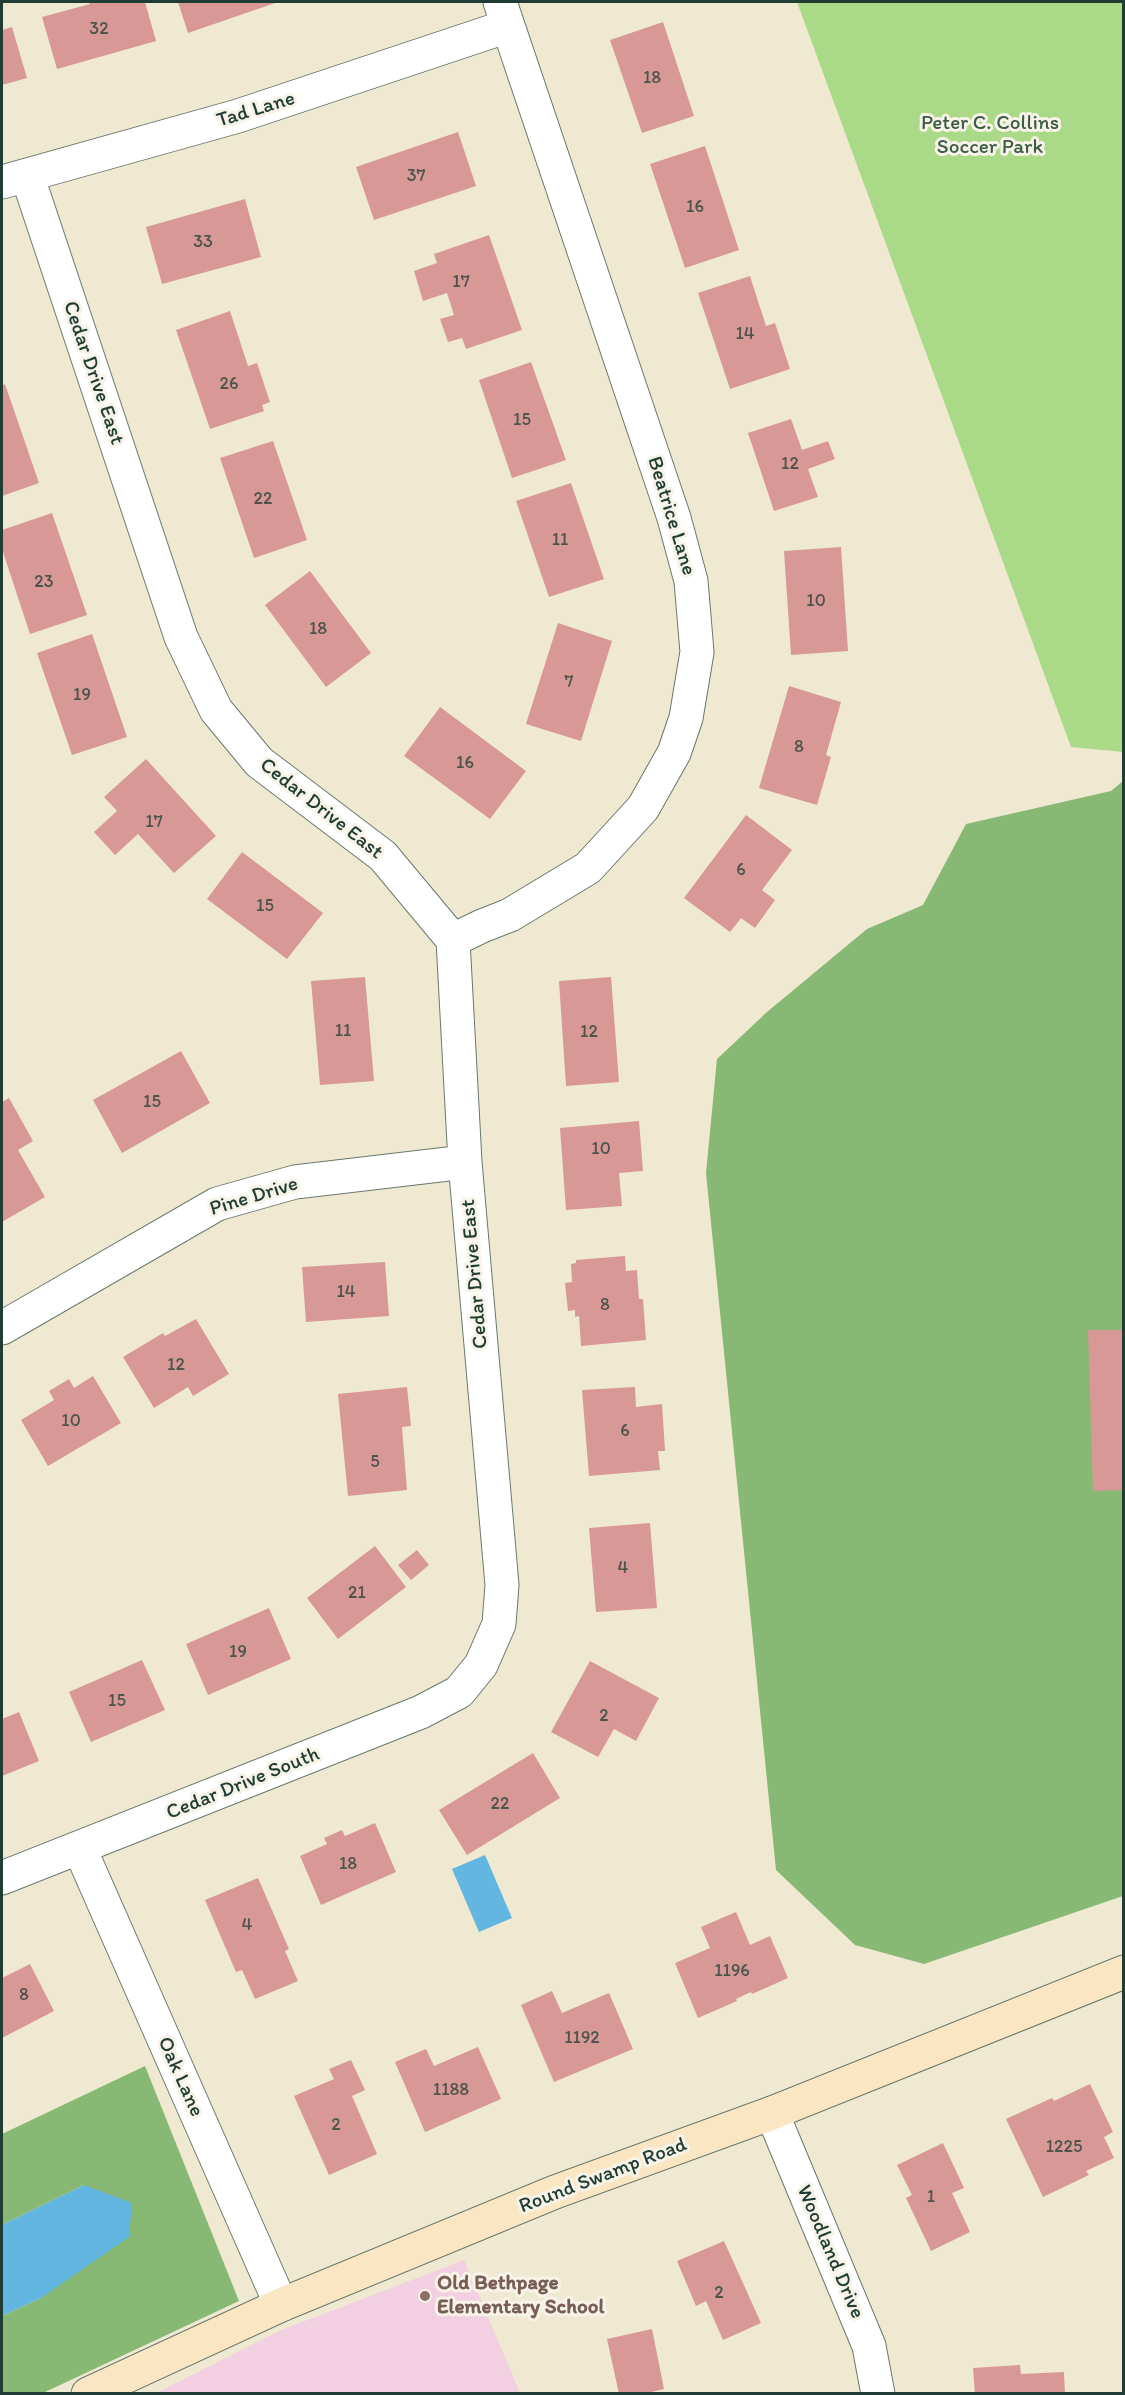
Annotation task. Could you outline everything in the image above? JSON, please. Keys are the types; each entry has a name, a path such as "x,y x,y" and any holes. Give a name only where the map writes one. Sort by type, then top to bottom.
{"main road":[{"name":"Round Swamp Road","path":"88,2394 281,2305 555,2192 772,2113 1124,1972"}],"street":[{"name":"Tad Lane","path":"14,179 238,117 504,14"},
{"name":"Beatrice Lane","path":"453,940 510,915 588,868 643,808 674,753 686,718 697,652 691,581 674,518 504,14"},
{"name":"Cedar Drive East","path":"14,179 181,637 216,710 259,762 383,856 453,940 465,1162 502,1585 499,1624 481,1665 474,1673"},
{"name":"Pine Drive","path":"2,1328 217,1204 295,1182 465,1162"},
{"name":"Cedar Drive South","path":"2,1878 421,1712 459,1692 474,1673"},
{"name":"Oak Lane","path":"80,1849 281,2305"},
{"name":"Woodland Drive","path":"772,2113 869,2346 878,2394"}],"shaded area":[{"name":"Old Bethpage Elementary School","path":"464,2260 520,2393 156,2393 279,2331"}],"green space":[{"name":"Peter C. Collins Soccer Park","path":"797,2 1123,2 1123,752 1071,747"},
{"path":"1123,781 1123,1896 924,1964 855,1945 776,1870 706,1173 717,1059 767,1012 867,929 923,905 966,824 1111,791"},
{"path":"145,2066 239,2301 43,2393 2,2393 2,2316 41,2298 84,2185 2,2225 2,2134"}],"water":[{"path":"485,1855 512,1918 479,1932 452,1869"},
{"path":"84,2185 132,2203 129,2237 41,2298 2,2316 2,2225"}],"building":[{"path":"89,2 145,2 156,41 57,69 42,17 90,4"},
{"path":"178,2 278,2 188,33"},
{"path":"663,22 694,116 642,133 610,40"},
{"path":"12,27 27,78 2,85 2,30"},
{"path":"458,132 476,186 374,220 356,167"},
{"path":"705,146 739,250 685,268 650,164"},
{"path":"245,199 261,257 162,284 146,227"},
{"path":"489,235 522,330 466,349 462,338 448,342 440,319 454,315 447,293 423,301 414,271 437,263 434,254"},
{"path":"750,276 766,326 775,323 790,369 730,389 698,293"},
{"path":"230,311 248,366 257,363 270,402 262,405 264,411 210,429 176,330"},
{"path":"531,362 566,460 512,478 479,380"},
{"path":"5,384 39,483 2,496 2,386"},
{"path":"791,419 802,450 828,441 835,459 808,469 818,497 774,511 748,433"},
{"path":"273,441 307,540 254,558 220,458"},
{"path":"571,483 604,579 549,597 516,501"},
{"path":"52,513 87,615 30,634 2,549 2,530"},
{"path":"841,547 848,651 791,655 784,551"},
{"path":"310,571 371,653 326,687 265,605"},
{"path":"558,623 612,641 581,741 526,724"},
{"path":"92,634 127,737 72,755 37,653"},
{"path":"789,686 841,702 826,755 831,757 817,805 759,788"},
{"path":"440,707 526,771 490,819 404,756"},
{"path":"146,759 216,836 174,873 138,834 115,855 94,832 117,811 104,797"},
{"path":"746,815 792,850 762,890 775,900 755,928 741,918 730,932 684,898"},
{"path":"242,852 323,913 287,959 207,899"},
{"path":"365,977 374,1081 320,1085 311,981"},
{"path":"611,977 619,1082 566,1086 559,981"},
{"path":"181,1051 210,1103 122,1153 93,1100"},
{"path":"9,1098 33,1141 18,1150 45,1197 2,1222 2,1102"},
{"path":"639,1121 643,1171 619,1173 622,1206 566,1210 560,1128"},
{"path":"625,1256 626,1271 637,1270 639,1299 643,1299 646,1340 581,1346 579,1316 575,1317 575,1310 568,1311 565,1283 572,1282 571,1264 576,1263 576,1260"},
{"path":"385,1262 389,1316 306,1322 302,1267"},
{"path":"196,1319 229,1374 193,1396 188,1387 154,1408 123,1357 163,1333 165,1336"},
{"path":"1088,1330 1124,1330 1124,1490 1093,1491"},
{"path":"93,1376 121,1423 48,1466 21,1420 54,1400 49,1391 69,1379 74,1388"},
{"path":"407,1387 411,1426 402,1427 407,1490 348,1496 338,1394"},
{"path":"635,1387 636,1407 662,1404 665,1451 658,1451 660,1470 589,1476 582,1390"},
{"path":"650,1523 657,1608 596,1612 589,1528"},
{"path":"375,1546 406,1587 338,1639 307,1598"},
{"path":"417,1550 429,1565 411,1580 398,1565"},
{"path":"269,1608 291,1659 208,1695 186,1644"},
{"path":"142,1660 165,1710 91,1742 69,1692"},
{"path":"590,1661 659,1698 636,1741 614,1729 598,1757 551,1732"},
{"path":"19,1712 39,1761 2,1776 2,1719"},
{"path":"533,1753 560,1798 467,1855 439,1810"},
{"path":"375,1823 396,1872 321,1905 300,1856 327,1844 324,1838 342,1830 345,1836"},
{"path":"258,1878 289,1949 285,1951 298,1981 255,1999 242,1970 236,1972 205,1900"},
{"path":"736,1912 750,1945 770,1936 788,1978 752,1994 751,1992 736,1999 737,2001 698,2018 675,1963 710,1948 701,1927"},
{"path":"30,1964 54,2011 2,2038 2,1978"},
{"path":"552,1991 562,2013 609,1993 633,2049 554,2082 521,2005"},
{"path":"478,2047 501,2099 425,2132 395,2062 426,2049 434,2066"},
{"path":"351,2060 365,2090 352,2096 377,2154 329,2175 294,2096 334,2079 329,2069"},
{"path":"1090,2084 1113,2132 1104,2137 1114,2158 1086,2171 1089,2175 1043,2197 1006,2119 1052,2098 1054,2101"},
{"path":"943,2143 964,2188 952,2193 970,2232 931,2251 906,2198 912,2195 897,2165"},
{"path":"724,2241 761,2323 723,2340 706,2301 696,2306 677,2261"},
{"path":"652,2329 664,2389 642,2394 619,2394 607,2339"},
{"path":"1020,2365 1021,2374 1064,2372 1065,2394 975,2394 973,2368"}],"place":[{"name":"Old Bethpage Elementary School","path":"425,2296"}]}
